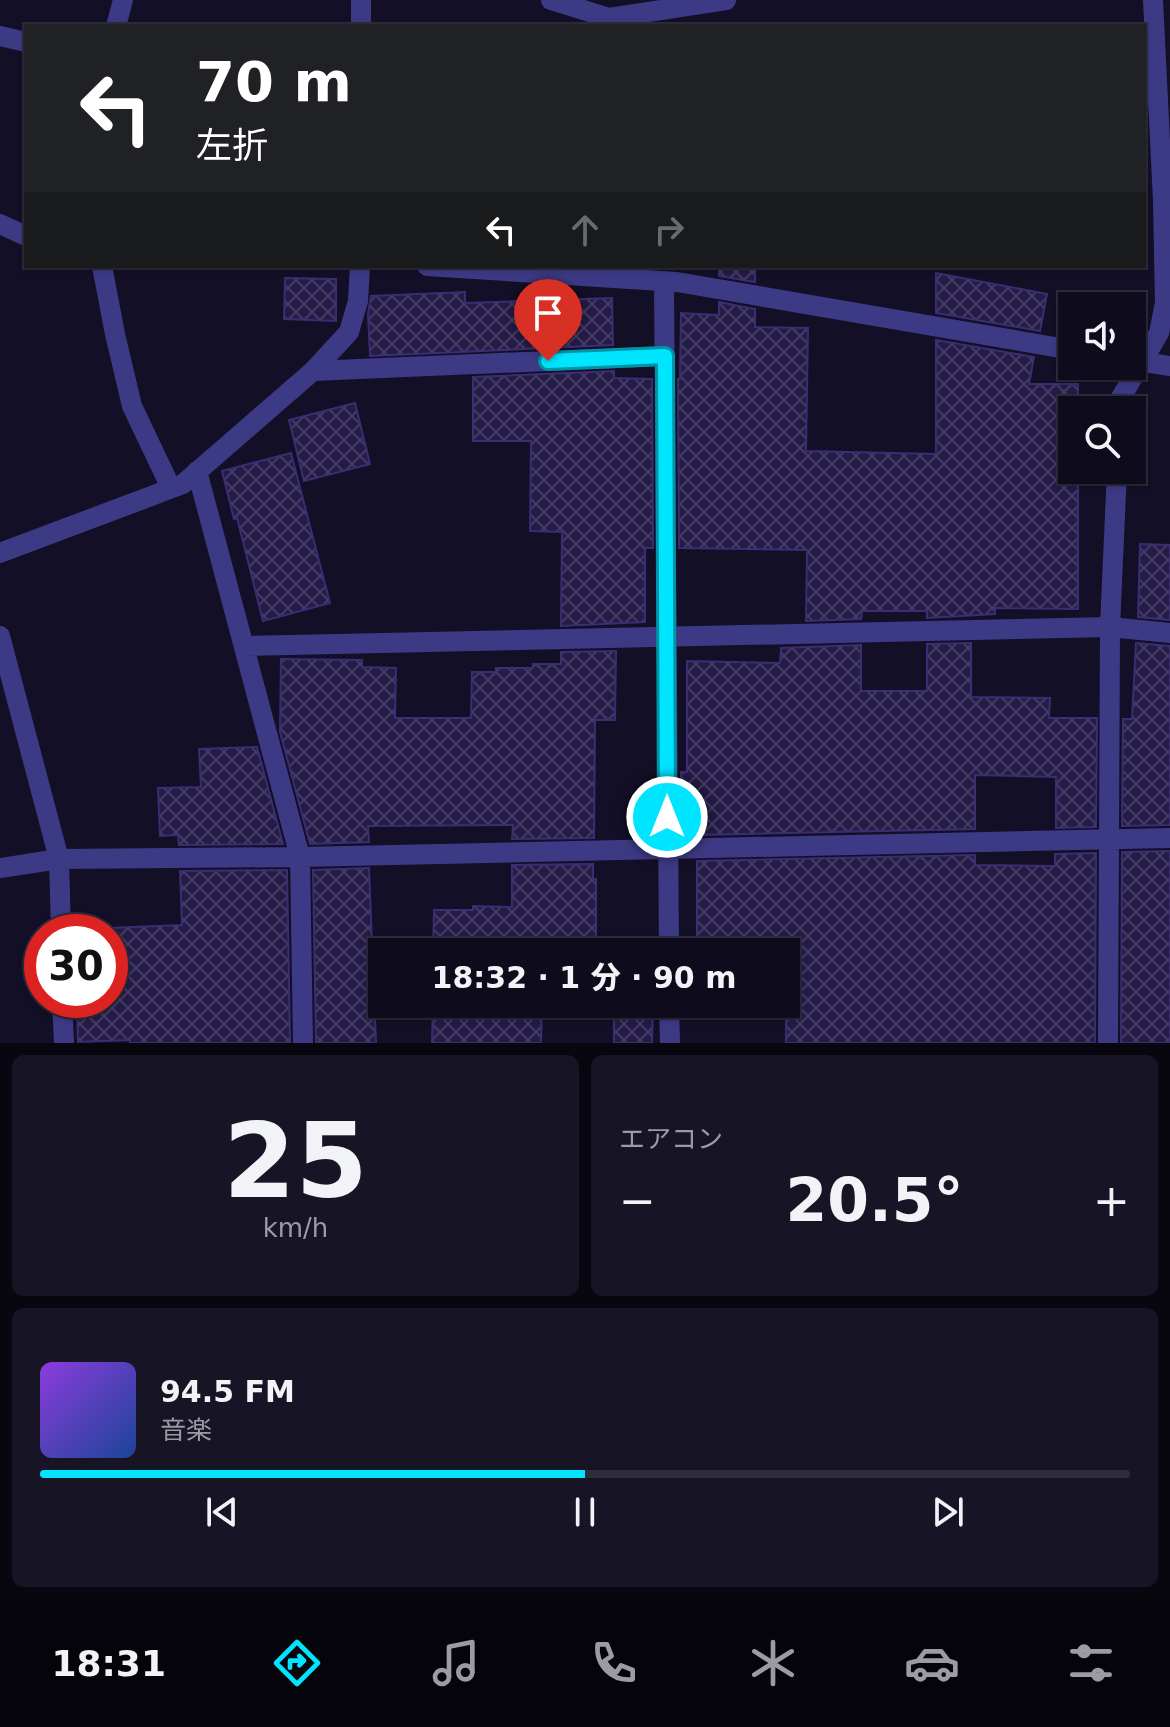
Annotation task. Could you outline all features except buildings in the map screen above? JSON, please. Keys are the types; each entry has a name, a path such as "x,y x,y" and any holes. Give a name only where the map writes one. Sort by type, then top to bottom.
{"street":[{"path":"117,24 123,0"},
{"path":"361,0 361,24"},
{"path":"551,0 609,18 726,0"},
{"path":"1146,348 1159,333 1165,303 1153,0"},
{"path":"0,36 24,42"},
{"path":"0,224 24,235"},
{"path":"102,268 132,406 171,488"},
{"path":"0,553 183,484 313,371 349,332 358,301 360,268"},
{"path":"457,268 664,282 1058,348"},
{"path":"664,282 669,938"},
{"path":"313,371 665,356"},
{"path":"1146,362 1170,366"},
{"path":"197,471 300,857 303,1043"},
{"path":"1108,1043 1110,627 1116,484"},
{"path":"244,646 1110,627 1170,633"},
{"path":"0,636 59,859 61,914"},
{"path":"0,868 59,859 300,857 1170,838"},
{"path":"63,1018 64,1043"},
{"path":"669,1018 670,1043"}],"route":[{"path":"548,361 665,356 667,817"}]}
